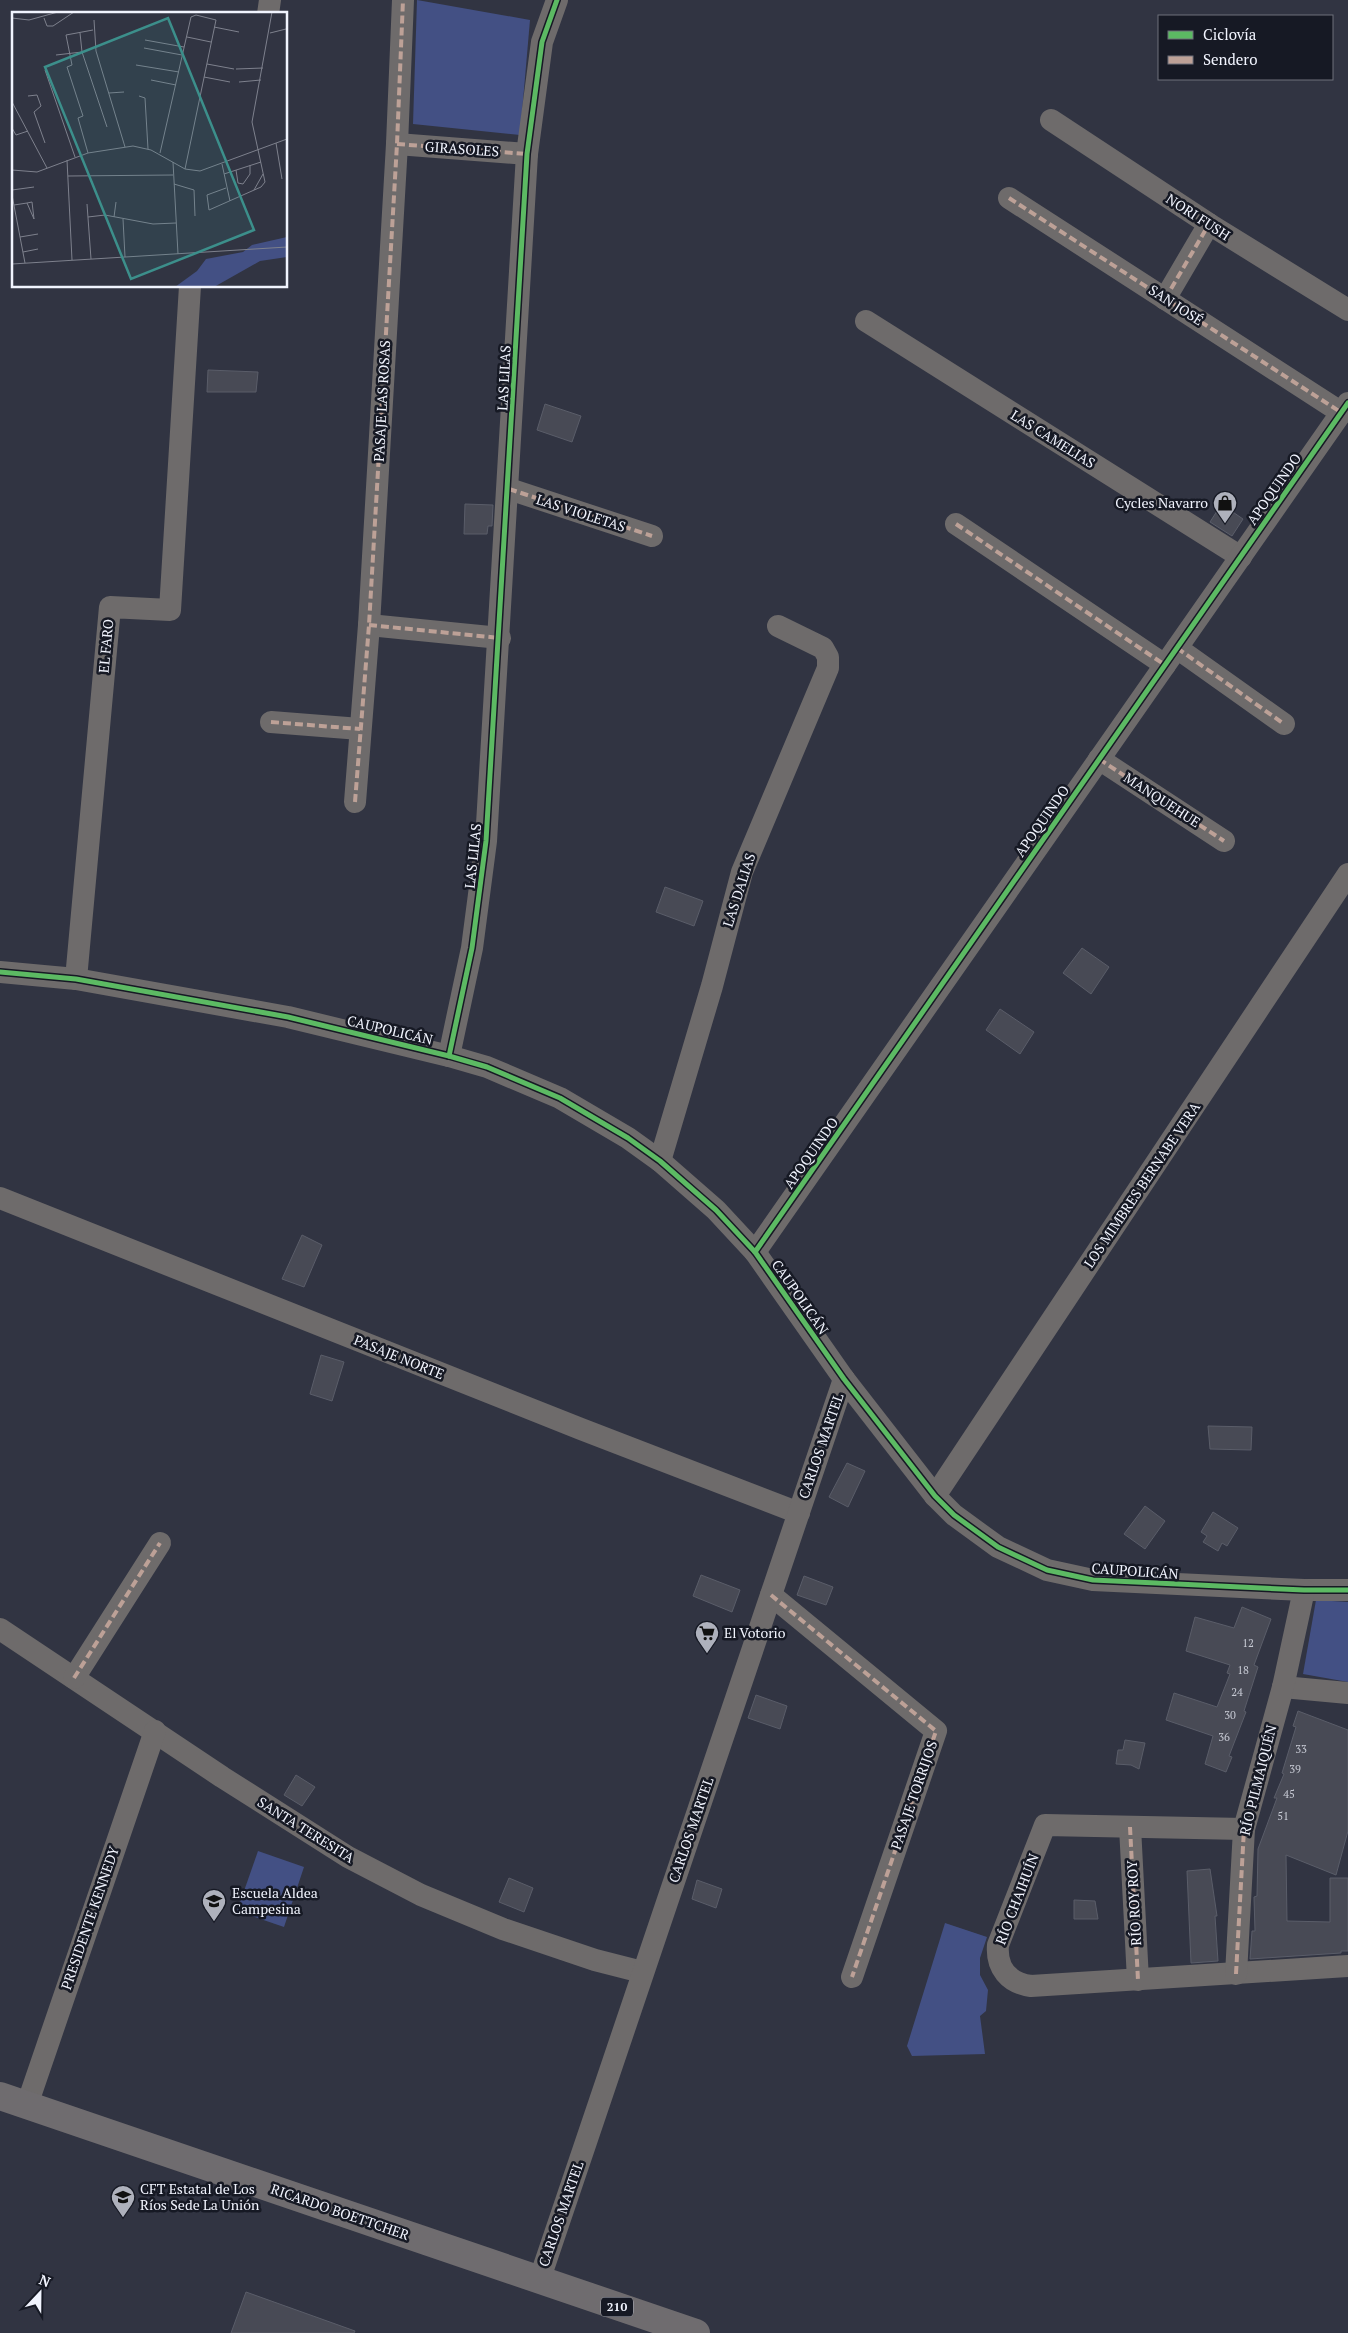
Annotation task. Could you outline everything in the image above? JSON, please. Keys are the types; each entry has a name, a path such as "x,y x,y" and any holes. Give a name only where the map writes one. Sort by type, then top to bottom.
{"main road":[{"name":"RICARDO BOETTCHER","path":"0,2096 539,2281"},
{"name":"210","path":"539,2281 696,2333"}],"street":[{"name":"PASAJE LAS ROSAS","path":"355,802 369,625 397,144 403,0"},
{"name":"LAS LILAS","path":"449,1056 472,948 481,886 490,797 500,638 527,154 542,42 557,0"},
{"name":"NORI FUSH","path":"1051,120 1209,224 1348,310"},
{"name":"GIRASOLES","path":"397,144 527,154"},
{"name":"SAN JOSÉ","path":"1009,198 1165,298 1345,408"},
{"path":"1165,298 1209,224"},
{"name":"EL FARO","path":"76,979 110,607 170,610 190,288"},
{"name":"LAS CAMELIAS","path":"866,321 1241,557"},
{"name":"APOQUINDO","path":"755,1252 1345,408"},
{"name":"LAS VIOLETAS","path":"508,489 652,536"},
{"path":"956,524 1284,724"},
{"path":"369,625 500,638"},
{"name":"LAS DALIAS","path":"660,1161 712,986 742,872 828,668 828,657 823,648 778,626"},
{"path":"271,722 360,729"},
{"name":"MANQUEHUE","path":"1099,759 1224,841"},
{"name":"LOS MIMBRES BERNABE VERA","path":"935,1496 1348,874"},
{"name":"CAUPOLICÁN","path":"0,972 76,979 288,1017 487,1067 560,1098 594,1117 660,1161 716,1210 755,1252 844,1379 935,1496 954,1515 998,1547 1031,1563 1070,1576 1116,1583 1348,1590"},
{"name":"PASAJE NORTE","path":"0,1198 581,1429 798,1513"},
{"name":"CARLOS MARTEL","path":"539,2281 844,1379"},
{"path":"74,1678 160,1543"},
{"name":"RÍO PILMAIQUÉN","path":"1236,1974 1244,1829 1282,1688 1304,1590"},
{"name":"PASAJE TORRIJOS","path":"771,1595 936,1731 852,1977"},
{"name":"SANTA TERESITA","path":"0,1629 222,1777 348,1857 444,1905 512,1933 595,1960 642,1972"},
{"path":"1282,1688 1348,1693"},
{"name":"PRESIDENTE KENNEDY","path":"27,2105 155,1731"},
{"name":"RÍO CHAIHUÍN","path":"1244,1829 1046,1825 1001,1937 997,1954 1003,1971 1015,1982 1023,1985 1138,1980 1348,1966"},
{"name":"RÍO ROY ROY","path":"1130,1827 1138,1980"}],"shaded area":[{"path":"417,0 530,20 520,135 413,124"},
{"path":"1316,1600 1348,1602 1348,1682 1303,1674"},
{"path":"258,1851 304,1867 284,1927 237,1911"},
{"path":"945,1923 987,1937 980,1958 980,1975 988,1990 986,2011 980,2016 985,2054 912,2056 907,2046"}],"building":[{"path":"208,370 258,372 256,392 207,392"},
{"path":"545,404 581,416 572,442 537,430"},
{"path":"465,504 493,505 492,526 488,526 487,534 464,534"},
{"name":"Cycles Navarro","path":"1224,506 1243,519 1232,536 1210,522 1217,511 1220,513"},
{"path":"665,887 703,901 694,926 656,912"},
{"path":"1082,948 1109,967 1091,994 1063,973"},
{"path":"1000,1009 1034,1032 1020,1054 986,1030"},
{"path":"302,1235 322,1245 304,1287 282,1279"},
{"path":"321,1355 344,1362 332,1401 310,1394"},
{"path":"1208,1426 1252,1427 1251,1450 1210,1449"},
{"path":"847,1463 865,1471 848,1507 829,1497"},
{"path":"1145,1506 1165,1521 1145,1549 1124,1534"},
{"path":"1213,1512 1238,1528 1227,1546 1222,1543 1218,1551 1203,1542 1207,1536 1201,1532"},
{"path":"701,1575 740,1590 732,1612 693,1596"},
{"path":"804,1576 833,1587 826,1605 797,1595"},
{"path":"1242,1607 1271,1619 1254,1665 1258,1667 1244,1711 1246,1712 1229,1756 1232,1757 1226,1772 1205,1764 1213,1736 1166,1720 1174,1693 1217,1707 1230,1674 1227,1673 1230,1665 1186,1651 1195,1617 1234,1628"},
{"path":"756,1695 787,1706 780,1729 748,1718"},
{"path":"1298,1711 1348,1730 1348,1831 1336,1875 1286,1855 1287,1921 1330,1922 1330,1878 1348,1878 1348,1951 1250,1959 1252,1931 1255,1931 1254,1897 1257,1896 1258,1849 1277,1798 1274,1798 1284,1774 1282,1773 1296,1727 1293,1726"},
{"path":"1125,1740 1145,1743 1139,1769 1131,1765 1116,1764 1118,1750 1123,1750"},
{"path":"296,1775 315,1787 302,1806 284,1795"},
{"path":"1210,1869 1217,1916 1215,1916 1218,1961 1191,1963 1187,1871"},
{"path":"509,1878 533,1888 524,1912 499,1902"},
{"path":"697,1880 722,1889 716,1908 692,1899"},
{"path":"1074,1900 1095,1901 1098,1919 1074,1919"},
{"path":"246,2292 355,2331 354,2333 231,2333"}],"marked path":[{"path":"355,802 369,625 397,144 403,0"},
{"path":"397,144 527,154"},
{"path":"1009,198 1342,413"},
{"path":"1165,299 1209,224"},
{"path":"509,489 652,536"},
{"path":"956,524 1165,665"},
{"path":"369,625 500,638"},
{"path":"1177,648 1284,724"},
{"path":"271,722 360,729"},
{"path":"1099,759 1224,841"},
{"path":"74,1678 160,1543"},
{"path":"771,1595 936,1731 852,1977"},
{"path":"1130,1827 1138,1980"},
{"path":"1236,1974 1244,1829"}],"cycle path":[{"path":"449,1056 472,948 486,841 527,154 542,42 557,0"},
{"path":"755,1252 1348,403"},
{"path":"0,972 76,979 288,1017 487,1067 560,1098 628,1138 660,1161 716,1210 755,1252 844,1379 935,1496 954,1515 998,1547 1047,1570 1093,1580 1304,1590 1348,1590"}],"place":[{"name":"Cycles Navarro","path":"1225,524"},
{"name":"El Votorio","path":"707,1654"},
{"name":"Escuela Aldea Campesina","path":"214,1922"},
{"name":"CFT Estatal de Los Ríos Sede La Unión","path":"123,2218"}]}
